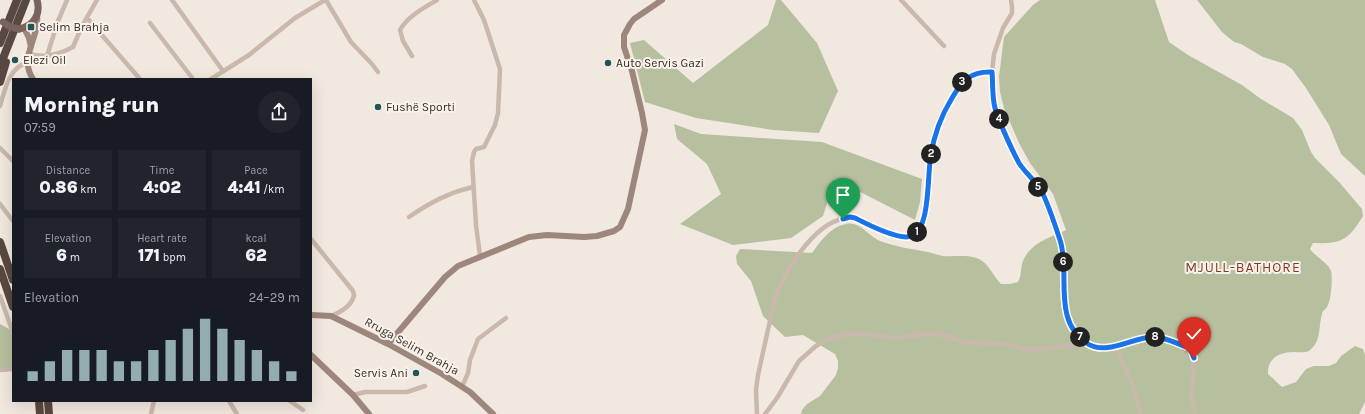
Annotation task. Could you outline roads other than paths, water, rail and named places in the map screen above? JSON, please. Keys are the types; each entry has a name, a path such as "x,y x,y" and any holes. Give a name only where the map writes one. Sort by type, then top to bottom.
{"highway":[{"path":"0,43 17,0"},
{"path":"0,66 26,0"},
{"path":"0,82 16,38 22,28"},
{"path":"0,242 12,277"},
{"path":"0,269 12,303"},
{"path":"39,402 40,414"},
{"path":"48,402 49,414"}],"main road":[{"path":"2,19 10,27 22,28 31,24 37,15 37,0"}],"street":[{"path":"47,56 58,21 67,0"},
{"path":"22,28 29,38 30,50 36,56 54,55 74,47 97,0"},
{"path":"172,0 223,72"},
{"path":"213,78 249,55 295,18 325,0 352,42 378,72"},
{"path":"412,56 403,41 400,30 403,25 415,14 437,0"},
{"path":"474,0 484,20 500,69 498,113 495,125 484,147 476,149 474,152 472,161 480,256"},
{"path":"388,344 450,272 458,266 529,237 548,235 584,237 597,236 614,231 620,227 628,209 644,130 641,108 632,71 624,47 624,36 634,19 662,0"},
{"path":"902,0 944,46"},
{"path":"1011,0 1012,13 1003,28 994,54 992,72 994,106 1020,164 1042,191 1061,241 1063,252 1064,302 1073,329 1080,338 1089,344 1100,347 1116,347 1129,341 1156,337 1190,348 1194,358 1191,398 1196,414"},
{"path":"32,78 28,70 28,63 30,50 37,27 37,15"},
{"path":"87,18 139,78"},
{"path":"150,23 192,78"},
{"path":"0,106 7,83 15,70 20,65 28,63"},
{"path":"757,414 756,390 758,375 775,298 795,260 819,231 828,225 850,217 884,232 912,236 917,232 921,226 926,210 931,155 936,133 945,109 958,87 965,79 974,74 992,72"},
{"path":"0,148 12,160"},
{"path":"409,217 435,201 473,187"},
{"path":"0,204 12,220"},
{"path":"312,240 353,291 354,295 351,302 343,310 331,316"},
{"path":"0,296 12,330"},
{"name":"Rruga Selim Brahja","path":"312,314 331,316 388,344 442,374 470,392 493,414"},
{"path":"462,387 468,373 470,360 478,339 506,318"},
{"path":"765,414 777,398 799,361 816,346 828,339 847,334 864,334 896,338 925,334 944,335 965,342 1006,344 1030,350 1089,344"},
{"path":"1116,347 1132,384 1142,414"},
{"path":"312,356 354,395 369,414"},
{"path":"0,370 12,369"},
{"path":"354,395 365,392 407,392 425,386"},
{"path":"151,414 154,402"},
{"path":"230,402 237,414"},
{"path":"291,402 303,410"}],"place":[{"name":"Selim Brahja","path":"31,27"},
{"name":"Elezi Oil","path":"15,60"},
{"name":"Auto Servis Gazi","path":"608,63"},
{"name":"Fushë Sporti","path":"378,107"},
{"name":"Servis Ani","path":"416,373"}],"district":[{"name":"MJULL-BATHORE","path":"1243,267"}]}
